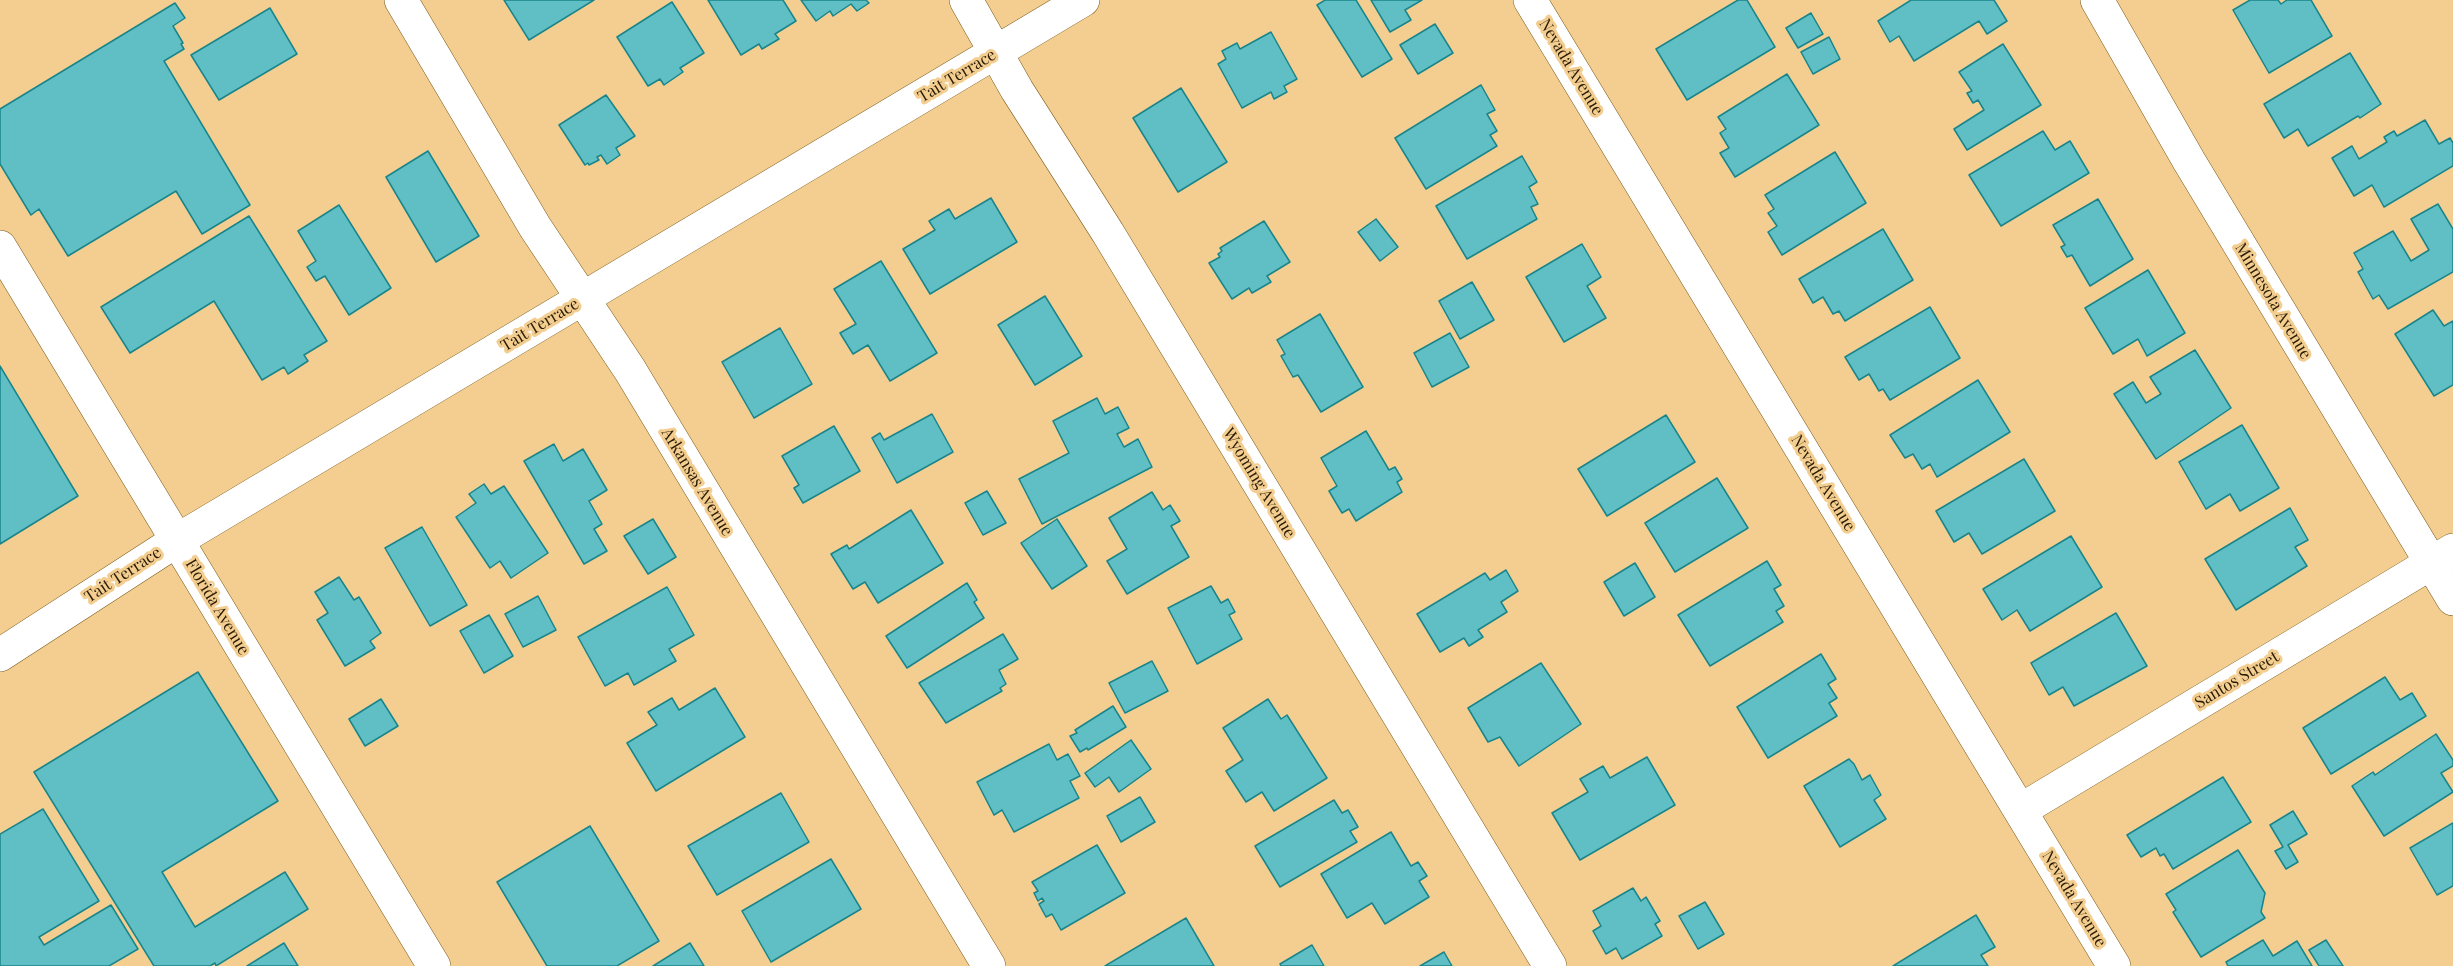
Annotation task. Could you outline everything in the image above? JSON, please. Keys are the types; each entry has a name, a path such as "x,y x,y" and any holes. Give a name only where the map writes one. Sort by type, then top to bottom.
{"street":[{"name":"Arkansas Avenue","path":"401,0 535,227 630,370 989,966"},
{"name":"Wyoming Avenue","path":"966,0 1017,90 1114,243 1550,966"},
{"name":"Tait Terrace","path":"0,655 176,541 1083,0"},
{"name":"Nevada Avenue","path":"1530,0 2114,966"},
{"name":"Minnesota Avenue","path":"2097,0 2189,161 2442,557 2453,599"},
{"name":"Florida Avenue","path":"0,247 434,966"},
{"name":"Santos Street","path":"2020,810 2442,557"}],"building":[{"path":"504,0 594,0 529,40"},
{"path":"708,0 783,0 796,21 775,34 779,39 762,49 759,44 741,55"},
{"path":"801,0 866,0 869,3 857,11 851,4 833,16 830,11 816,21"},
{"path":"1325,0 1356,0 1392,59 1362,77 1317,5"},
{"path":"1371,0 1422,0 1405,10 1411,20 1390,32"},
{"path":"1738,0 1747,0 1775,47 1687,100 1656,49"},
{"path":"1911,0 1994,0 2007,21 1987,34 1979,21 1914,61 1899,36 1890,42 1878,21"},
{"path":"2250,0 2278,0 2281,4 2287,0 2311,0 2332,36 2269,73 2233,10"},
{"path":"672,2 704,53 680,68 683,72 664,85 660,79 648,86 617,37"},
{"path":"175,3 185,18 173,26 184,49 164,61 250,205 202,234 176,191 68,256 39,209 31,215 0,164 0,109"},
{"path":"270,8 297,54 219,100 191,55"},
{"path":"1811,13 1823,34 1798,48 1786,28"},
{"path":"1435,24 1453,53 1418,74 1400,45"},
{"path":"1271,32 1297,79 1284,86 1287,92 1274,99 1271,92 1242,108 1218,64 1226,59 1222,51 1237,43 1240,49"},
{"path":"1829,37 1840,59 1813,74 1801,52"},
{"path":"2003,44 2041,105 1967,150 1954,129 1984,110 1978,100 1973,103 1967,93 1972,91 1959,72"},
{"path":"2350,53 2381,104 2308,146 2298,129 2284,138 2264,104"},
{"path":"1787,74 1819,125 1735,177 1720,153 1729,148 1720,133 1726,129 1718,117"},
{"path":"1481,85 1495,110 1487,114 1497,131 1490,135 1497,146 1426,189 1395,138"},
{"path":"1181,88 1227,162 1178,192 1133,118"},
{"path":"606,95 635,136 616,148 620,155 607,164 601,155 597,157 599,160 585,165 559,125"},
{"path":"2425,120 2439,144 2450,138 2453,143 2453,166 2384,207 2372,185 2354,196 2332,158 2352,146 2359,159 2387,142 2384,137 2394,131 2397,136"},
{"path":"2043,131 2055,150 2070,141 2089,173 2001,226 1969,175"},
{"path":"428,151 479,236 436,262 386,177"},
{"path":"1835,152 1866,203 1782,255 1768,232 1777,226 1768,213 1774,209 1765,195"},
{"path":"1522,156 1537,182 1529,187 1538,204 1531,207 1537,219 1467,259 1436,206"},
{"path":"991,198 1017,242 930,294 903,249 935,230 929,221 949,209 955,219"},
{"path":"2098,199 2133,259 2090,286 2072,255 2067,257 2061,247 2065,245 2053,225"},
{"path":"2438,204 2453,229 2453,272 2388,309 2379,295 2373,299 2358,272 2363,269 2354,253 2393,231 2411,261 2429,250 2411,219"},
{"path":"339,205 391,288 349,315 325,276 316,281 307,267 316,261 298,231"},
{"path":"249,216 327,341 304,355 308,361 288,374 284,367 262,380 214,301 130,353 101,307"},
{"path":"1376,219 1398,247 1380,261 1358,232"},
{"path":"1264,221 1290,262 1267,276 1271,282 1252,293 1249,288 1232,299 1209,263 1220,257 1218,254 1222,251 1220,248"},
{"path":"1883,229 1913,280 1845,321 1839,311 1833,314 1823,297 1813,303 1799,279"},
{"path":"1582,244 1601,277 1587,286 1606,318 1564,342 1526,277"},
{"path":"881,261 937,353 890,381 868,345 853,354 840,333 856,324 834,289"},
{"path":"2148,270 2185,333 2147,356 2138,339 2113,354 2085,308"},
{"path":"1472,282 1494,320 1460,339 1439,301"},
{"path":"1045,296 1082,356 1035,385 998,325"},
{"path":"1930,307 1960,358 1890,400 1883,389 1879,391 1869,374 1859,380 1845,357"},
{"path":"2433,310 2444,326 2453,321 2453,385 2434,396 2395,334"},
{"path":"1320,314 1363,387 1321,412 1298,375 1293,377 1281,356 1285,354 1277,340"},
{"path":"780,328 812,384 754,418 722,362"},
{"path":"1450,333 1469,367 1432,387 1414,353"},
{"path":"2195,350 2231,408 2156,459 2114,394 2133,382 2146,403 2161,394 2150,377"},
{"path":"0,366 78,496 0,544"},
{"path":"1978,380 2010,432 1937,477 1930,464 1922,469 1913,454 1905,458 1890,435"},
{"path":"1097,398 1105,414 1118,407 1129,428 1117,434 1124,447 1138,439 1152,467 1042,524 1019,479 1069,453 1053,421"},
{"path":"932,414 953,452 897,483 872,438 880,433 884,440"},
{"path":"1666,415 1695,462 1607,516 1578,469"},
{"path":"2242,425 2279,488 2240,511 2230,494 2206,509 2179,462"},
{"path":"834,426 860,471 803,503 794,488 799,485 782,456"},
{"path":"1366,431 1389,470 1395,467 1402,479 1397,482 1402,492 1356,521 1349,509 1342,513 1329,491 1337,486 1321,458"},
{"path":"554,444 563,461 583,449 607,490 589,501 602,524 594,529 607,551 584,564 524,461"},
{"path":"2024,459 2055,511 1982,554 1969,533 1954,542 1936,511"},
{"path":"1717,478 1748,528 1675,572 1645,523"},
{"path":"484,484 491,494 504,486 548,553 511,578 500,561 490,568 456,517 476,503 469,494"},
{"path":"987,491 1006,523 983,535 965,503"},
{"path":"1152,492 1163,510 1170,505 1180,521 1171,526 1189,557 1127,594 1107,561 1127,549 1109,518"},
{"path":"2290,508 2308,540 2295,547 2307,566 2236,610 2205,559"},
{"path":"911,510 943,563 878,603 865,582 853,589 831,554 847,545 849,549"},
{"path":"653,519 676,557 648,574 624,536"},
{"path":"1057,519 1087,566 1052,589 1021,543"},
{"path":"422,527 467,605 430,626 385,548"},
{"path":"2071,536 2102,587 2030,631 2017,610 2002,620 1983,589"},
{"path":"1767,561 1781,585 1774,589 1784,606 1776,611 1783,622 1710,666 1678,615"},
{"path":"1635,563 1655,597 1624,616 1604,582"},
{"path":"1506,570 1518,591 1501,602 1507,612 1478,630 1483,637 1469,646 1464,638 1440,652 1417,614 1485,573 1490,580"},
{"path":"339,577 354,600 359,597 381,633 370,641 375,648 345,666 317,620 328,613 315,592"},
{"path":"967,583 977,600 974,602 984,618 907,668 886,636"},
{"path":"1211,586 1221,603 1228,599 1235,612 1229,615 1242,639 1197,664 1168,608"},
{"path":"667,587 694,635 669,649 676,661 634,685 628,673 605,686 578,637"},
{"path":"538,596 556,630 523,647 505,614"},
{"path":"2116,613 2147,666 2074,706 2063,687 2049,695 2031,663"},
{"path":"489,615 513,656 484,673 460,631"},
{"path":"1003,634 1018,659 999,670 1006,684 1000,688 1002,691 946,723 919,683"},
{"path":"1821,654 1836,679 1828,684 1837,698 1829,703 1837,716 1768,758 1737,707"},
{"path":"1152,661 1168,691 1125,713 1109,683"},
{"path":"1541,663 1581,724 1519,766 1500,737 1488,742 1468,708"},
{"path":"198,672 278,801 162,872 195,927 285,872 308,909 216,966 215,963 210,966 154,966 34,772"},
{"path":"2385,677 2400,700 2412,693 2426,716 2331,774 2303,728"},
{"path":"715,688 745,737 656,791 627,743 657,725 648,712 672,698 679,710"},
{"path":"381,699 398,726 365,746 349,719"},
{"path":"1268,699 1281,719 1287,715 1327,778 1274,811 1262,792 1246,802 1226,771 1243,760 1223,728"},
{"path":"1113,706 1126,727 1088,750 1087,748 1080,752 1070,736 1077,733 1075,730"},
{"path":"2436,734 2453,760 2453,766 2441,773 2453,792 2384,836 2352,786 2373,772 2375,775"},
{"path":"1131,740 1151,769 1119,792 1109,777 1095,787 1085,773"},
{"path":"1049,744 1057,760 1068,754 1080,776 1070,781 1079,798 1014,832 1002,810 994,815 977,782"},
{"path":"1647,757 1675,805 1580,860 1552,813 1588,792 1580,779 1603,766 1610,778"},
{"path":"1849,759 1862,780 1870,775 1881,795 1874,800 1886,819 1840,847 1804,786"},
{"path":"2223,777 2251,822 2173,869 2164,854 2160,856 2156,848 2141,857 2127,835"},
{"path":"781,793 809,842 717,895 688,846"},
{"path":"1140,797 1155,822 1121,842 1107,816"},
{"path":"1334,800 1342,813 1348,810 1358,827 1350,831 1357,842 1280,887 1255,846"},
{"path":"43,809 99,901 39,937 44,945 111,905 138,949 109,966 0,966 0,834"},
{"path":"2293,811 2307,834 2288,845 2298,862 2286,869 2275,851 2283,847 2270,825"},
{"path":"2453,823 2453,886 2437,895 2410,848"},
{"path":"590,826 659,941 617,966 547,966 497,882"},
{"path":"1391,832 1411,866 1418,862 1427,876 1419,881 1429,897 1385,924 1372,903 1347,918 1321,874"},
{"path":"1097,845 1125,893 1061,930 1052,914 1046,917 1039,904 1044,901 1042,898 1038,901 1034,893 1038,891 1032,882"},
{"path":"2238,850 2265,893 2261,912 2265,918 2201,957 2173,912 2176,910 2166,894"},
{"path":"831,859 861,909 771,962 742,911"},
{"path":"1633,888 1641,901 1646,897 1660,921 1655,924 1662,936 1622,959 1616,948 1606,954 1593,931 1601,926 1593,911"},
{"path":"1705,902 1724,934 1698,949 1679,916"},
{"path":"1976,915 1995,947 1981,955 1988,966 1893,966"},
{"path":"1186,918 1214,966 1105,966"},
{"path":"2263,940 2273,956 2297,941 2312,966 2228,966 2226,962"},
{"path":"2326,940 2343,966 2319,966 2309,950"},
{"path":"284,943 298,966 247,966"},
{"path":"690,943 704,966 653,966"},
{"path":"1312,945 1324,966 1281,966 1280,964"},
{"path":"1444,952 1452,966 1420,966"}]}
